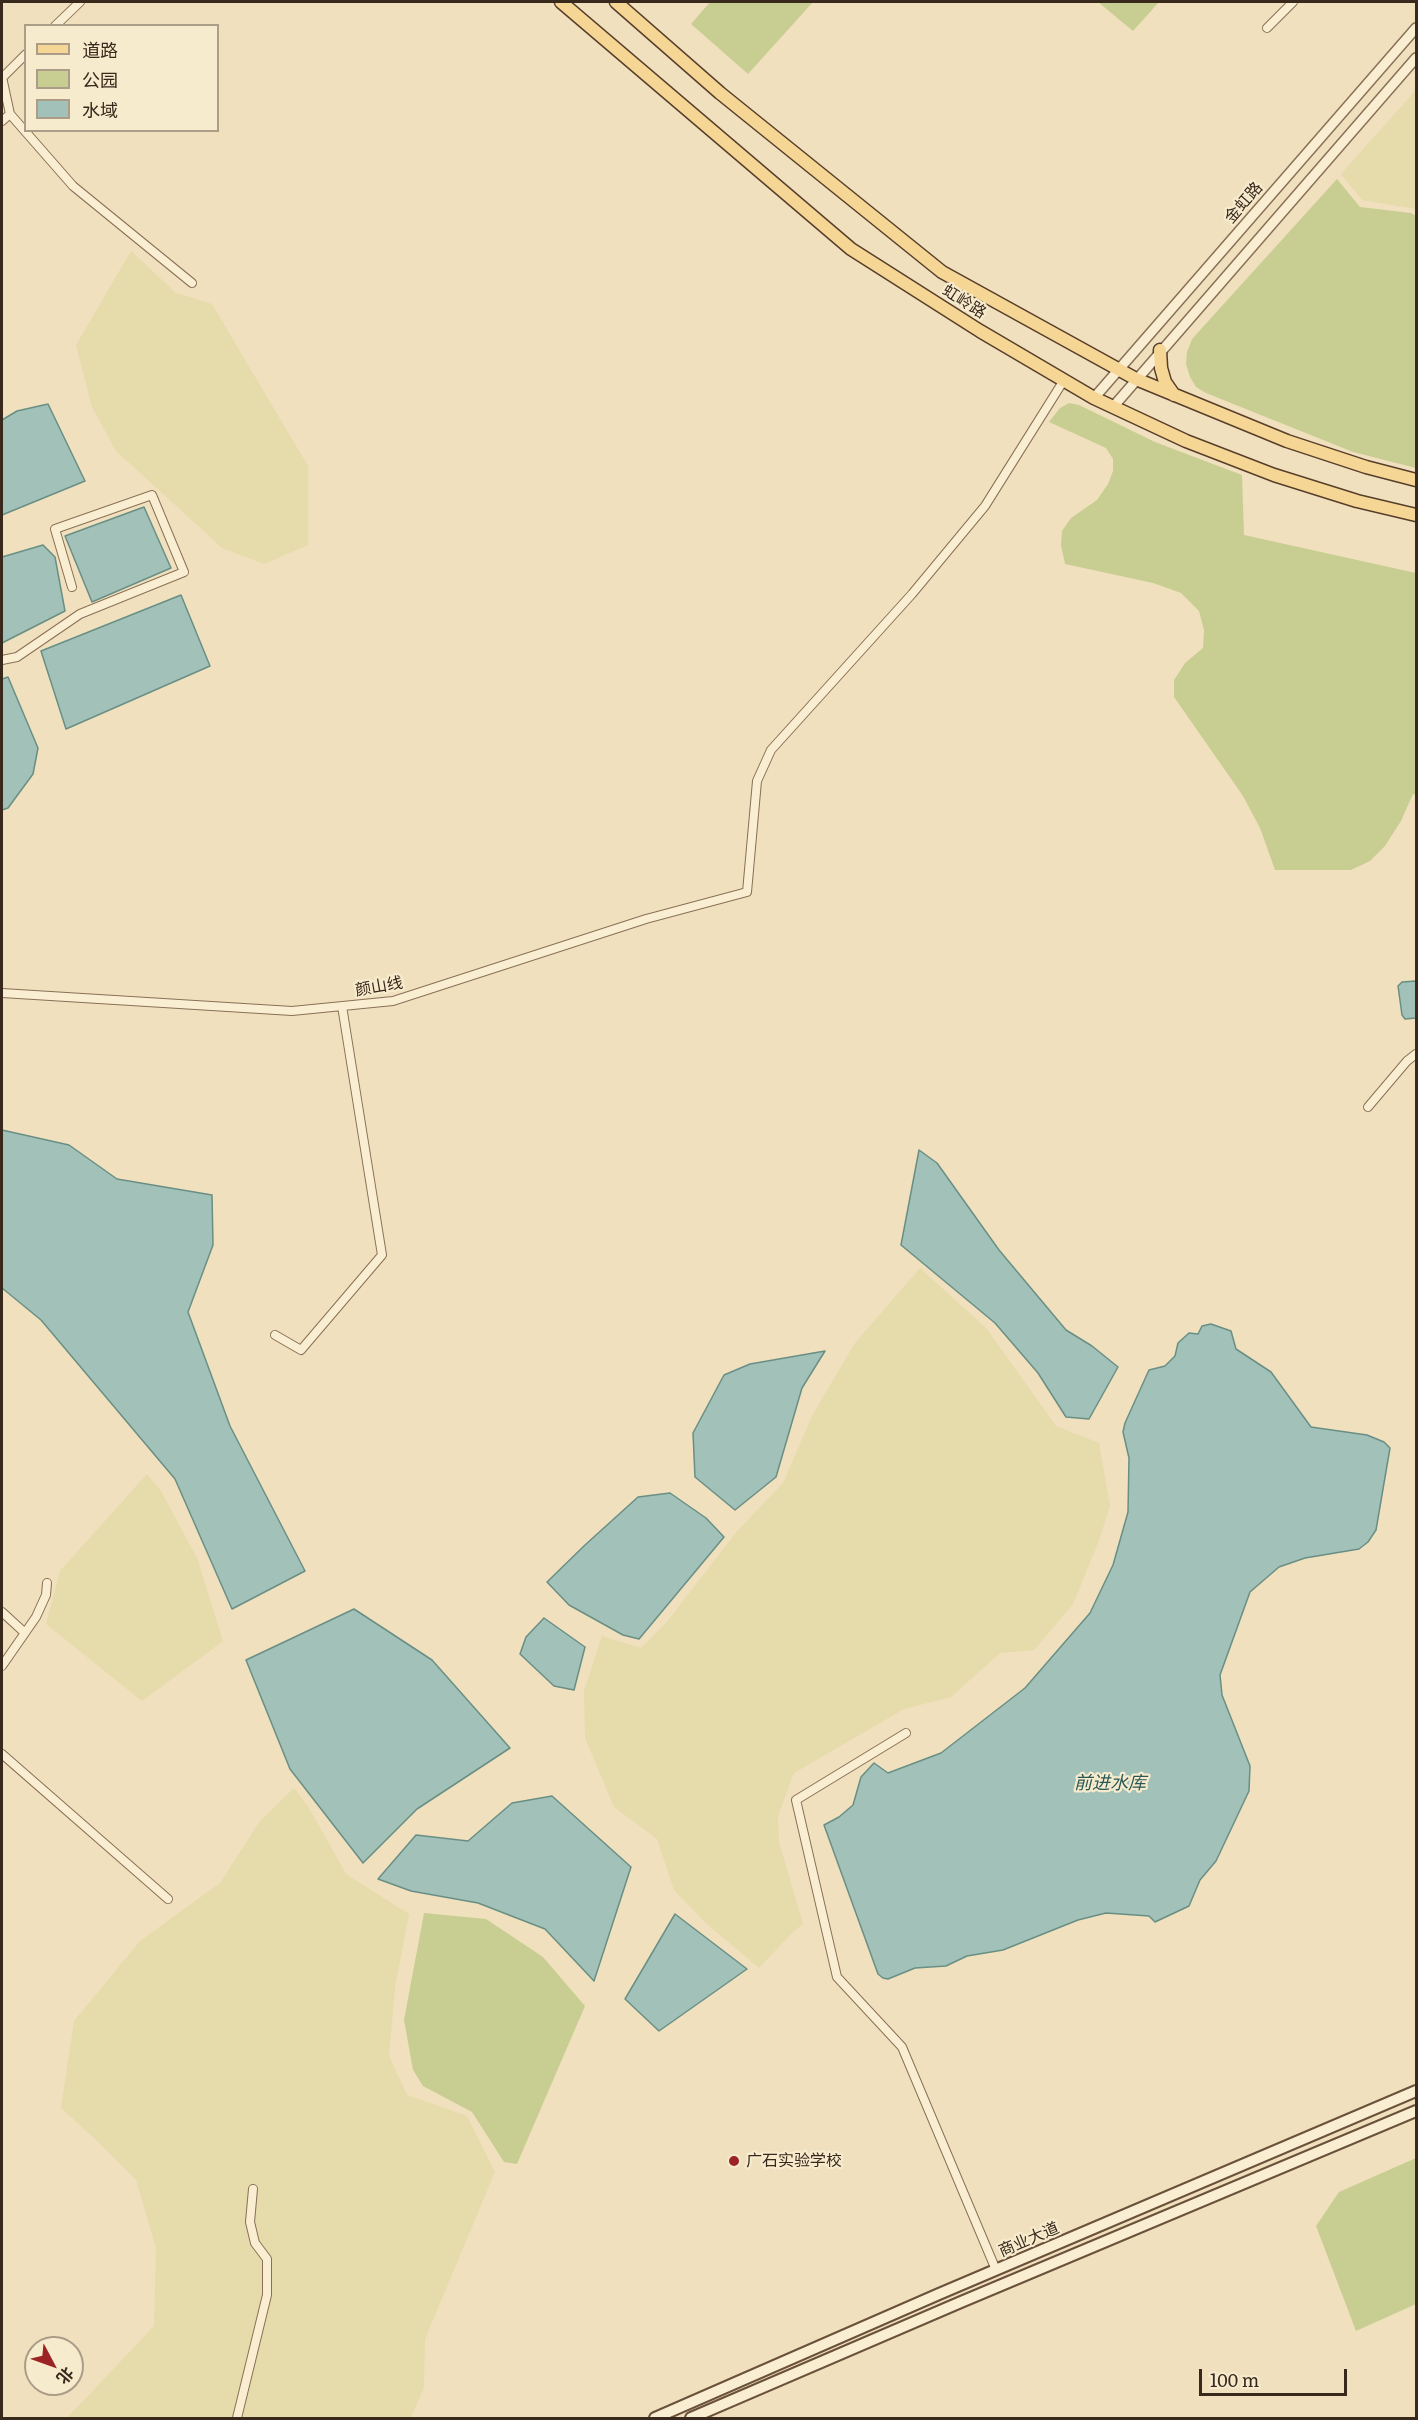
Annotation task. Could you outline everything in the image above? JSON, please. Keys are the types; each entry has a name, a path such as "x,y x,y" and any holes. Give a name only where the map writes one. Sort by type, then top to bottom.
{"main road":[{"name":"虹岭路","path":"561,2 851,249 980,331 1094,398 1186,441 1274,475 1357,501 1416,515"},
{"name":"虹岭路","path":"616,2 727,98 942,272 1117,370 1174,396 1287,441 1366,467 1416,480"},
{"path":"1161,350 1161,368 1165,382 1174,396"},
{"name":"商业大道","path":"655,2418 1416,2091"},
{"name":"商业大道","path":"691,2418 972,2297 1416,2111"}],"street":[{"path":"57,24 80,2"},
{"path":"1267,28 1293,2"},
{"name":"金虹路","path":"1094,398 1416,28"},
{"path":"24,56 2,77 10,114 24,130"},
{"name":"金虹路","path":"1113,407 1416,58"},
{"path":"2,120 10,114"},
{"path":"26,132 73,186 192,283"},
{"name":"颜山线","path":"2,993 292,1011 393,1001 646,919 747,892 757,781 771,750 912,594 985,506 1064,380"},
{"path":"2,660 17,657 80,614 184,572 152,495 55,529 72,587"},
{"path":"275,1335 301,1350 382,1255 342,1006"},
{"path":"1368,1107 1407,1060 1416,1054"},
{"path":"2,1666 36,1617 46,1595 47,1583"},
{"path":"2,1612 25,1633"},
{"path":"906,1733 796,1800 837,1977 902,2047 996,2270"},
{"path":"2,1754 168,1899"},
{"path":"237,2418 267,2295 267,2259 255,2242 250,2222 253,2189"}],"shaded area":[{"path":"1416,90 1416,209 1362,200 1341,174"},
{"path":"131,251 176,293 212,304 308,466 308,545 264,564 222,548 116,451 92,407 76,345"},
{"path":"920,1268 986,1328 1056,1426 1099,1443 1110,1506 1098,1543 1073,1604 1034,1650 1000,1653 951,1697 904,1709 794,1773 778,1816 779,1842 803,1924 759,1968 707,1924 674,1890 657,1839 614,1807 585,1738 584,1691 602,1636 641,1648 666,1623 738,1530 783,1483 813,1414 855,1343"},
{"path":"147,1474 161,1491 197,1558 223,1641 142,1701 46,1624 60,1571"},
{"path":"294,1788 309,1808 346,1874 409,1914 395,1988 389,2056 407,2095 467,2116 495,2172 425,2339 424,2387 411,2418 67,2418 154,2326 156,2248 136,2180 61,2108 74,2021 140,1941 220,1883 260,1821"}],"green space":[{"path":"710,2 813,2 748,74 691,24"},
{"path":"1098,2 1159,2 1133,31"},
{"path":"1337,179 1360,207 1411,213 1416,216 1416,468 1353,452 1206,393 1196,387 1186,364 1187,352 1192,339"},
{"path":"1069,403 1079,405 1155,442 1242,475 1244,535 1416,573 1416,795 1413,794 1401,821 1385,846 1370,861 1351,870 1275,870 1260,828 1243,796 1174,697 1174,680 1185,663 1203,648 1204,630 1199,611 1181,593 1153,583 1065,564 1061,545 1062,531 1071,518 1097,500 1108,484 1113,471 1113,459 1106,448 1049,422 1060,408"},
{"path":"424,1913 486,1919 543,1957 585,2006 517,2164 504,2162 472,2112 423,2086 413,2070 404,2020"},
{"path":"1416,2158 1416,2304 1356,2331 1316,2226 1339,2192"}],"water":[{"path":"48,404 85,481 2,515 2,420 17,411"},
{"path":"144,507 171,568 92,602 65,536"},
{"path":"43,545 55,557 65,611 2,643 2,557"},
{"path":"181,595 210,666 66,729 41,651"},
{"path":"8,677 38,748 33,774 8,808 2,810 2,679"},
{"path":"1416,981 1416,1018 1405,1019 1402,1015 1398,986 1402,982"},
{"path":"2,1130 69,1145 117,1179 212,1195 213,1245 188,1312 230,1426 305,1571 232,1609 175,1479 41,1320 2,1288"},
{"path":"919,1150 937,1163 999,1250 1066,1330 1092,1346 1118,1367 1089,1419 1066,1417 1038,1373 995,1323 901,1245"},
{"name":"前进水库","path":"1211,1324 1231,1331 1236,1349 1271,1372 1311,1427 1367,1435 1384,1442 1390,1448 1376,1530 1368,1542 1359,1549 1305,1558 1279,1567 1250,1592 1220,1675 1222,1695 1250,1766 1249,1791 1216,1861 1200,1880 1189,1906 1155,1922 1149,1916 1106,1913 1078,1920 1003,1950 967,1956 946,1966 915,1968 888,1979 883,1978 878,1974 824,1825 839,1817 853,1805 861,1777 874,1763 888,1773 941,1753 1025,1688 1090,1613 1113,1565 1128,1512 1129,1458 1123,1432 1125,1423 1149,1370 1165,1366 1175,1356 1178,1343 1189,1333 1198,1334 1202,1326"},
{"path":"825,1351 802,1388 776,1477 735,1510 695,1477 693,1433 724,1375 750,1364"},
{"path":"670,1493 706,1518 724,1537 639,1639 623,1635 569,1605 547,1582 638,1497"},
{"path":"354,1609 432,1660 510,1748 417,1809 363,1863 290,1769 246,1660"},
{"path":"544,1618 585,1647 574,1690 554,1686 520,1654 526,1637"},
{"path":"552,1796 631,1867 594,1981 545,1929 478,1903 411,1891 378,1879 416,1835 468,1841 512,1803"},
{"path":"675,1914 747,1969 659,2031 625,1999"}],"place":[{"name":"广石实验学校","path":"734,2161"}]}
